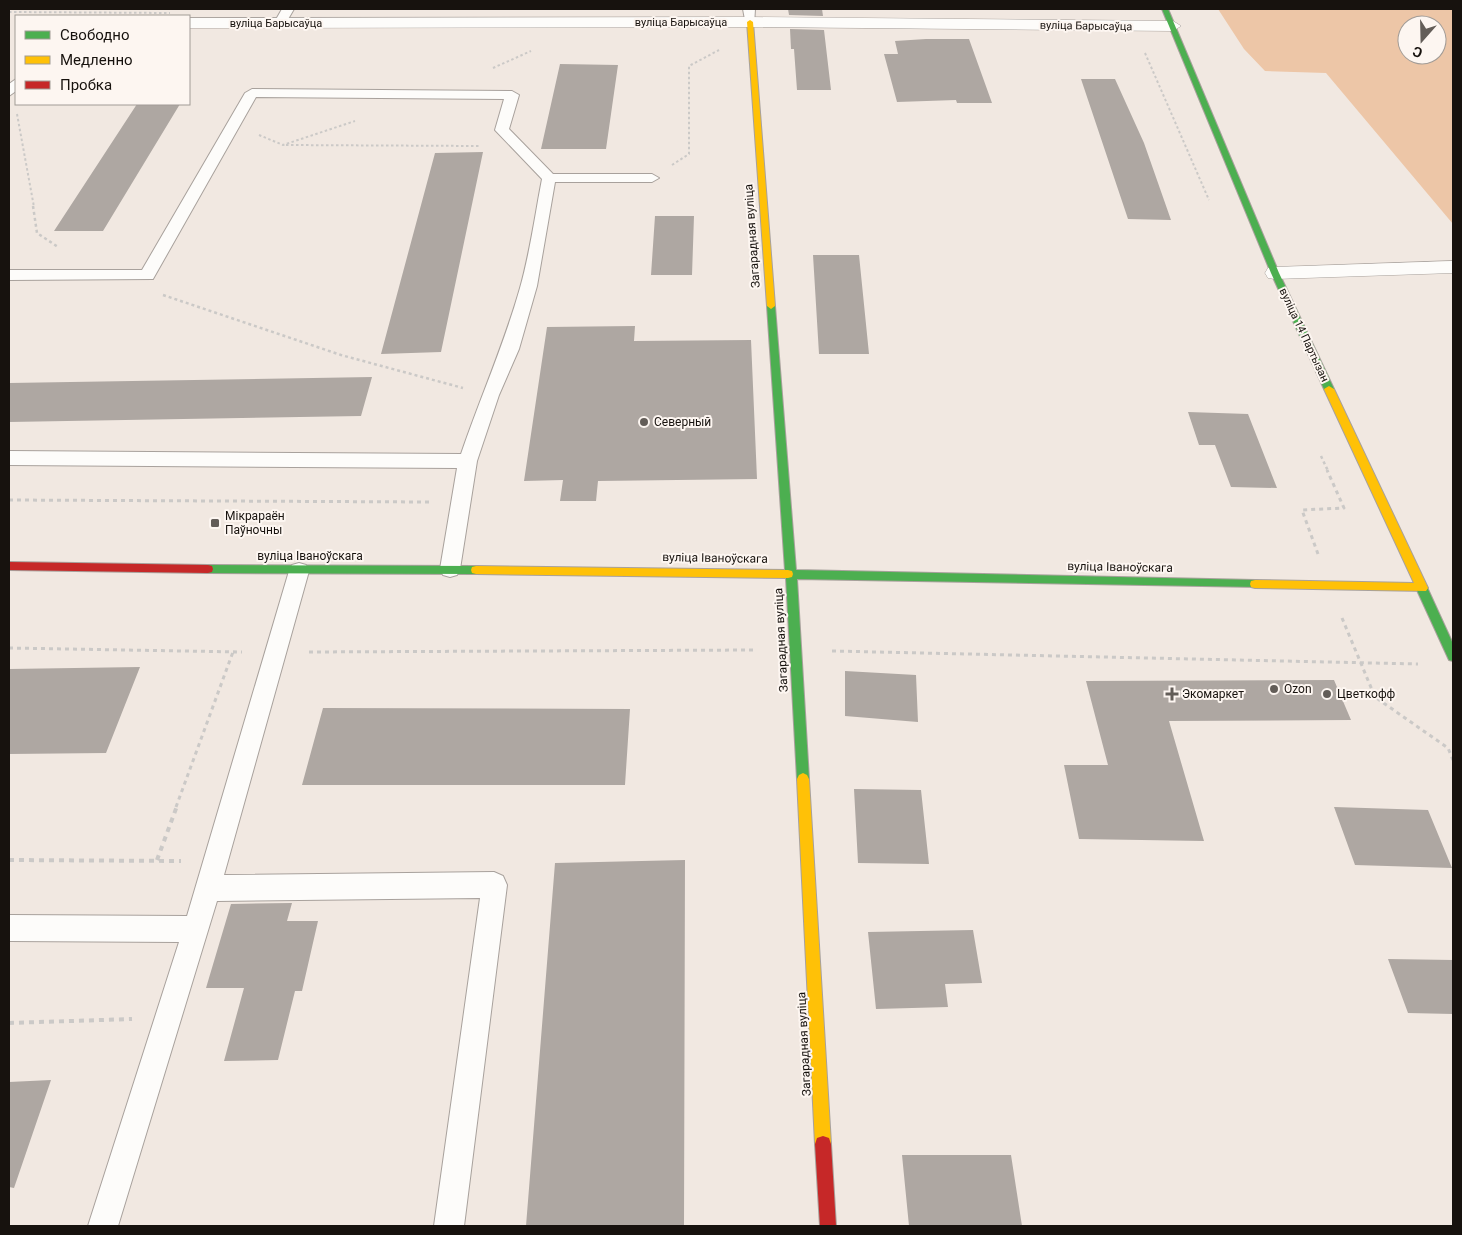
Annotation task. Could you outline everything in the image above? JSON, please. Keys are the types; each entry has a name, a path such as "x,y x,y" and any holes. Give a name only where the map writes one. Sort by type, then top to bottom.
{"main road":[{"name":"вуліца 14 Партызан","path":"1165,9 1275,273 1453,656"},
{"name":"Загарадная вуліца","path":"749,16 791,574 828,1226"},
{"name":"вуліца Іваноўскага","path":"9,566 299,571 450,569 791,574 1420,588"}],"street":[{"name":"вуліца Барысаўца","path":"190,23 749,16 1173,26"},
{"path":"1275,273 1453,267"}],"lane":[{"path":"280,23 288,9"},
{"path":"9,275 147,275 252,93 512,94 502,130 549,178 652,178"},
{"path":"450,569 468,461 490,395 510,349 529,286 549,178"},
{"path":"9,458 468,461"},
{"path":"103,1226 196,929 206,888 299,571"},
{"path":"206,888 494,885 450,1226"},
{"path":"9,928 196,929"}],"path":[{"path":"652,178 689,154 690,66 724,48"},
{"path":"16,110 30,180 37,233 102,275"},
{"path":"282,145 469,145 522,150"},
{"path":"157,293 341,355 490,395"},
{"path":"9,500 461,502"},
{"path":"1344,508 1302,510 1358,661 1375,697 1448,748 1453,760"},
{"path":"9,648 233,652 756,650"},
{"path":"822,650 1425,664"},
{"path":"157,860 233,652"},
{"path":"9,860 214,861"},
{"path":"9,1023 168,1018"}],"shaded area":[{"path":"1218,9 1453,9 1453,224 1326,73 1265,71 1244,49"}],"building":[{"path":"788,9 822,9 823,16 789,15"},
{"path":"790,29 824,30 831,90 797,90 794,49 791,49"},
{"path":"969,39 992,103 957,103 956,100 897,102 884,54 898,54 895,41"},
{"path":"560,64 618,65 606,149 541,149"},
{"path":"1081,79 1115,79 1144,143 1171,220 1128,219"},
{"path":"136,105 179,105 103,231 54,231"},
{"path":"483,152 441,352 381,354 435,153"},
{"path":"655,216 694,216 692,275 651,275"},
{"path":"813,255 859,255 869,354 819,354"},
{"name":"Северный","path":"635,326 634,341 751,340 757,479 598,481 596,501 560,501 563,480 524,481 547,327"},
{"path":"372,377 361,416 9,422 9,383"},
{"path":"1188,412 1248,414 1277,488 1231,487 1215,445 1199,445"},
{"path":"140,667 106,753 9,754 9,669"},
{"path":"845,671 916,675 918,722 845,716"},
{"path":"1334,680 1351,720 1169,721 1204,841 1079,839 1064,765 1108,765 1086,681"},
{"path":"323,708 630,709 625,785 302,785"},
{"path":"854,789 921,790 929,864 858,863"},
{"path":"1334,807 1428,810 1452,868 1355,865"},
{"path":"685,860 684,1226 526,1226 555,863"},
{"path":"292,903 287,921 318,921 302,991 295,991 278,1060 224,1061 244,988 206,988 231,904"},
{"path":"973,930 982,983 945,984 948,1007 876,1009 868,932"},
{"path":"1388,959 1453,960 1453,1014 1408,1013"},
{"path":"51,1080 14,1188 9,1187 9,1082"},
{"path":"902,1155 1011,1155 1022,1226 909,1226"}],"traffic: fast":[{"path":"1165,9 1275,273 1329,389"},
{"path":"771,306 791,574 803,779"},
{"path":"208,569 476,570"},
{"path":"788,574 1255,584"},
{"path":"1422,588 1453,656"}],"traffic: slow":[{"path":"750,22 771,306"},
{"path":"1329,389 1422,588"},
{"path":"476,570 788,574"},
{"path":"1255,584 1421,588"},
{"path":"803,779 823,1144"}],"traffic: jam":[{"path":"9,566 208,569"},
{"path":"823,1144 828,1226"}],"place":[{"name":"Северный","path":"644,422"},
{"name":"Мікрараён Паўночны","path":"215,523"},
{"name":"Ozon","path":"1274,689"},
{"name":"Экомаркет","path":"1172,694"},
{"name":"Цветкофф","path":"1327,694"}]}
